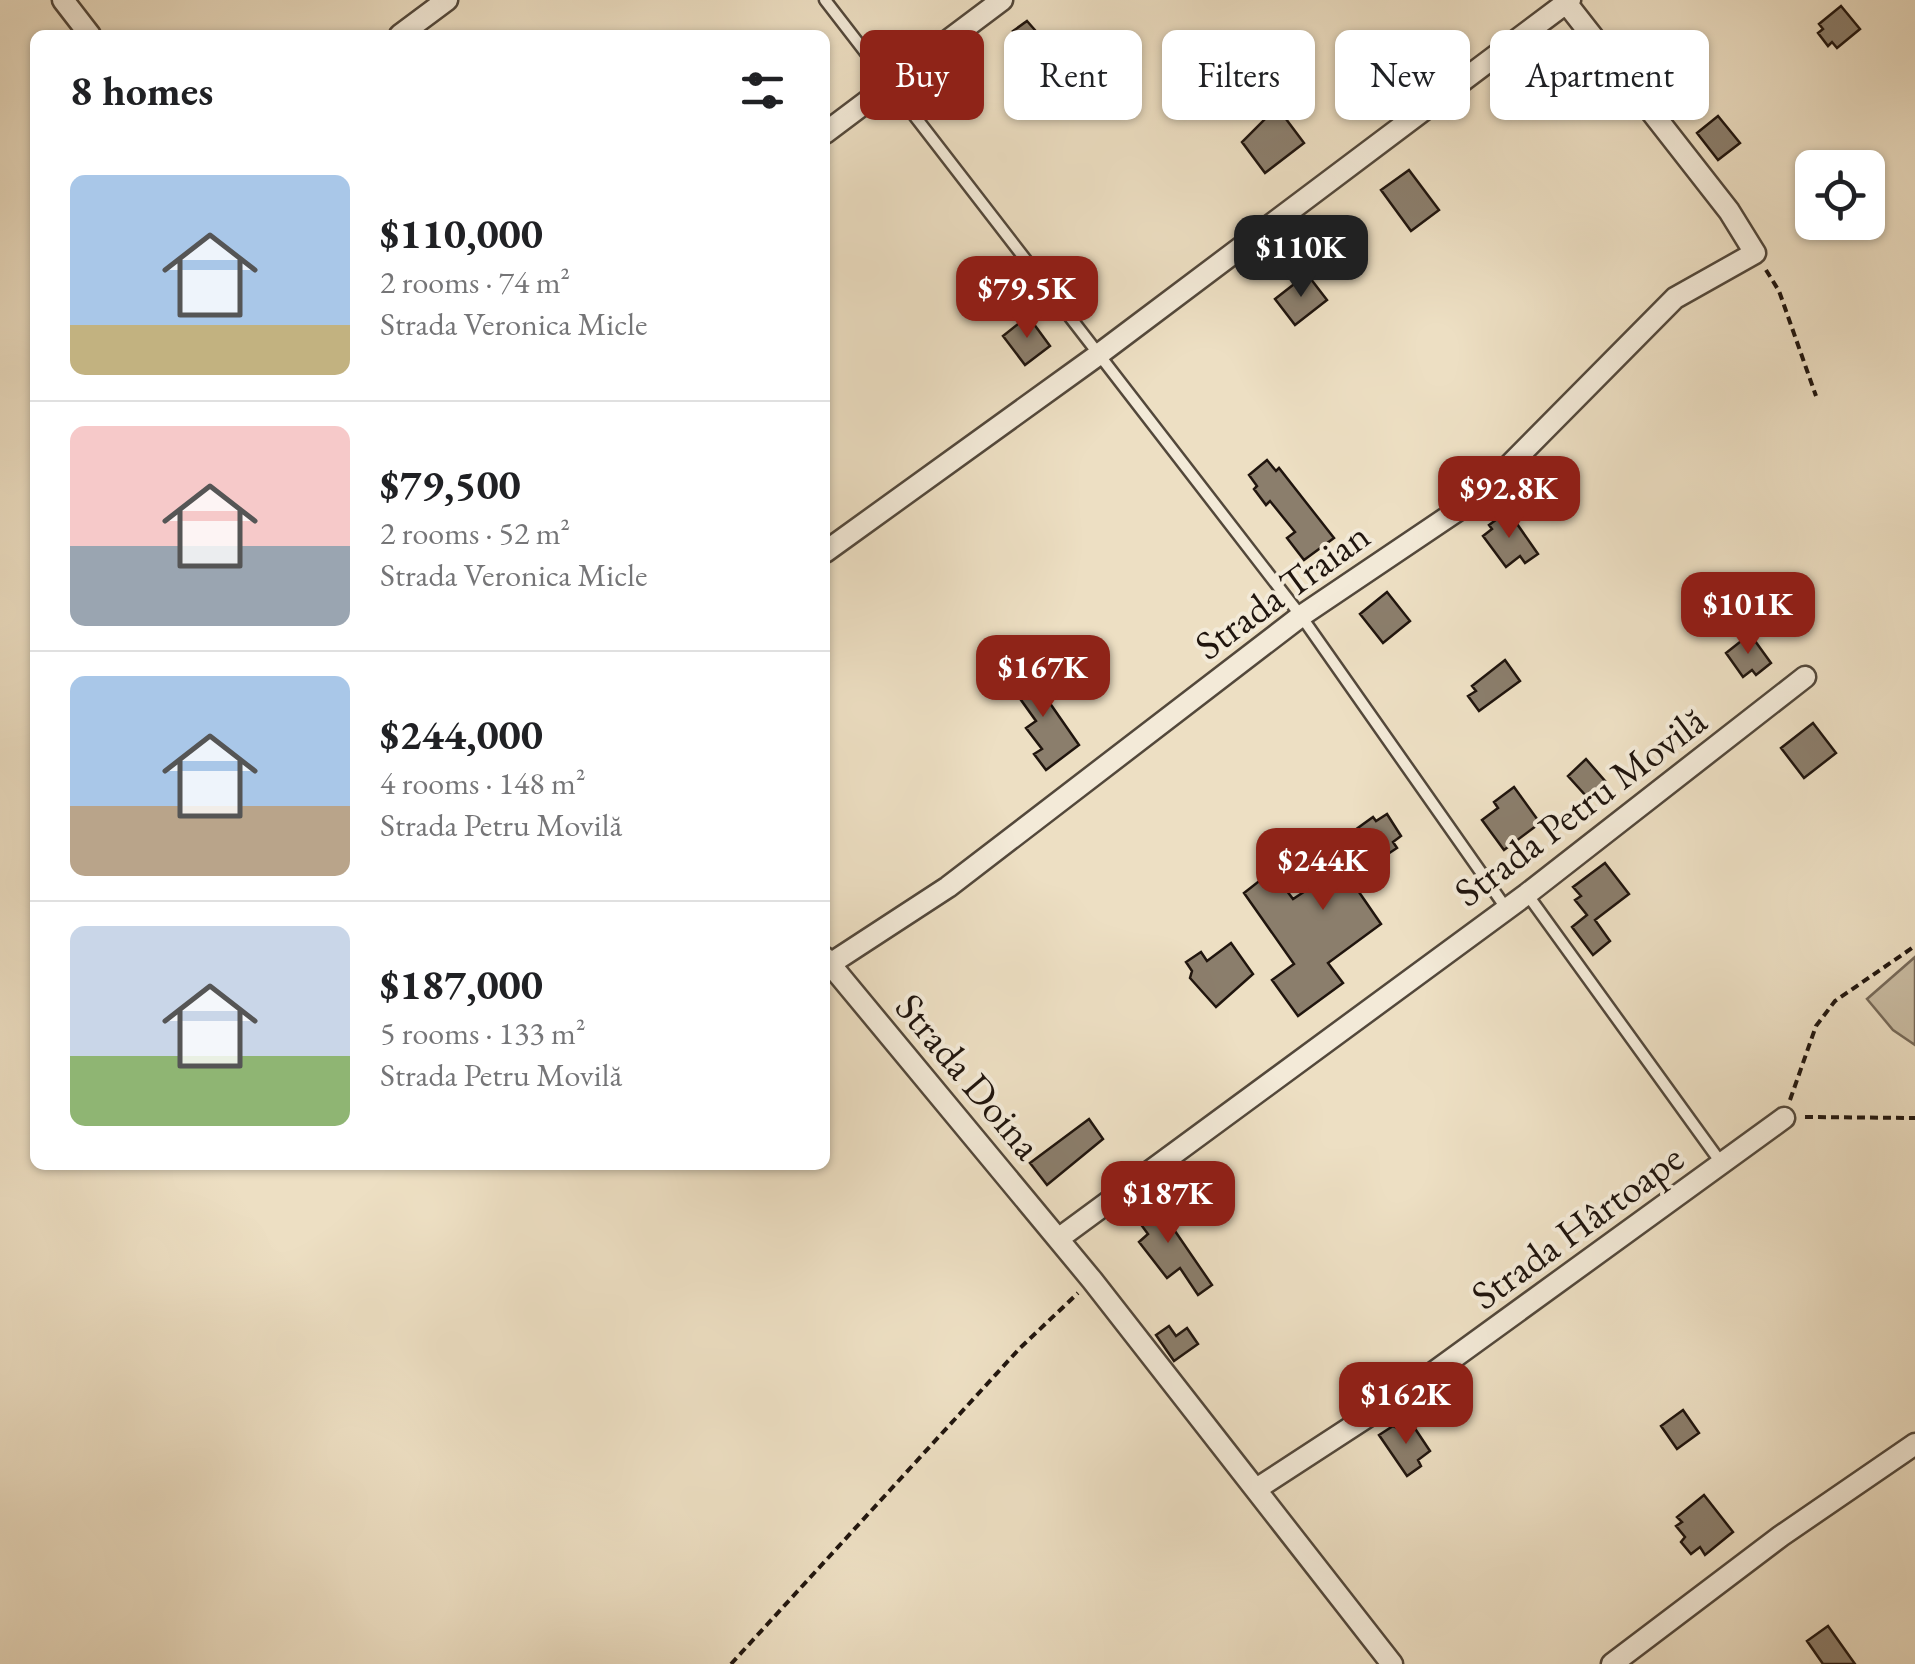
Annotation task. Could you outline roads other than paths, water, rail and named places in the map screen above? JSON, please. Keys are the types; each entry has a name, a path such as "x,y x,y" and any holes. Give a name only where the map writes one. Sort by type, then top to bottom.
{"street":[{"path":"63,0 86,30"},
{"path":"407,30 447,0"},
{"path":"962,30 1002,0"},
{"path":"830,548 1098,355 1566,1"},
{"name":"Strada Traian","path":"830,960 948,887 1301,616 1479,496 1676,298 1755,253 1728,211 1566,1"},
{"path":"830,129 860,107"},
{"name":"Strada Petru Movilă","path":"1058,1240 1527,894 1806,677"},
{"name":"Strada Doina","path":"830,963 1092,1280 1392,1664"},
{"name":"Strada Hârtoape","path":"1258,1488 1418,1383 1784,1118"},
{"path":"1612,1664 1780,1536 1915,1444"}],"lane":[{"path":"825,0 860,45"},
{"path":"918,120 1301,616 1506,908"},
{"path":"1527,894 1723,1165"}]}
